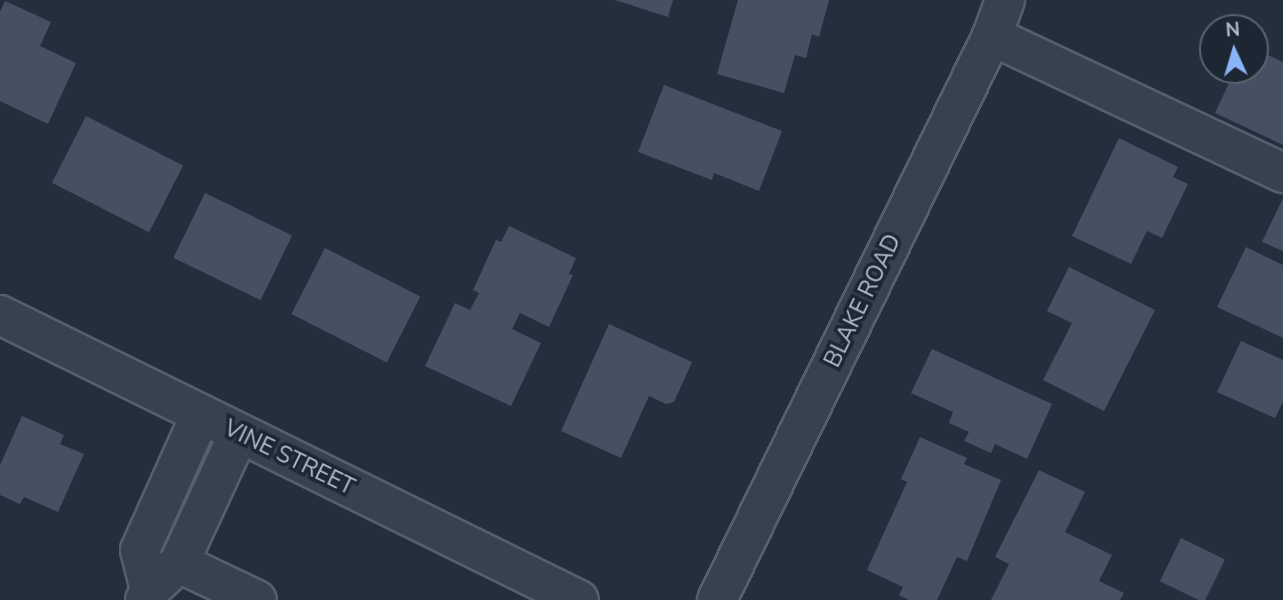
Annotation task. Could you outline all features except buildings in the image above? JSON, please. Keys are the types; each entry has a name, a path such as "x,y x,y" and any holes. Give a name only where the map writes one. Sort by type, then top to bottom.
{"street":[{"name":"BLAKE ROAD","path":"717,600 992,36 1005,0"},
{"path":"992,36 1283,173"},
{"name":"VINE STREET","path":"0,315 579,600"},
{"path":"147,595 140,550 201,414"},
{"path":"147,595 180,563 239,433"},
{"path":"180,563 257,600"}]}
